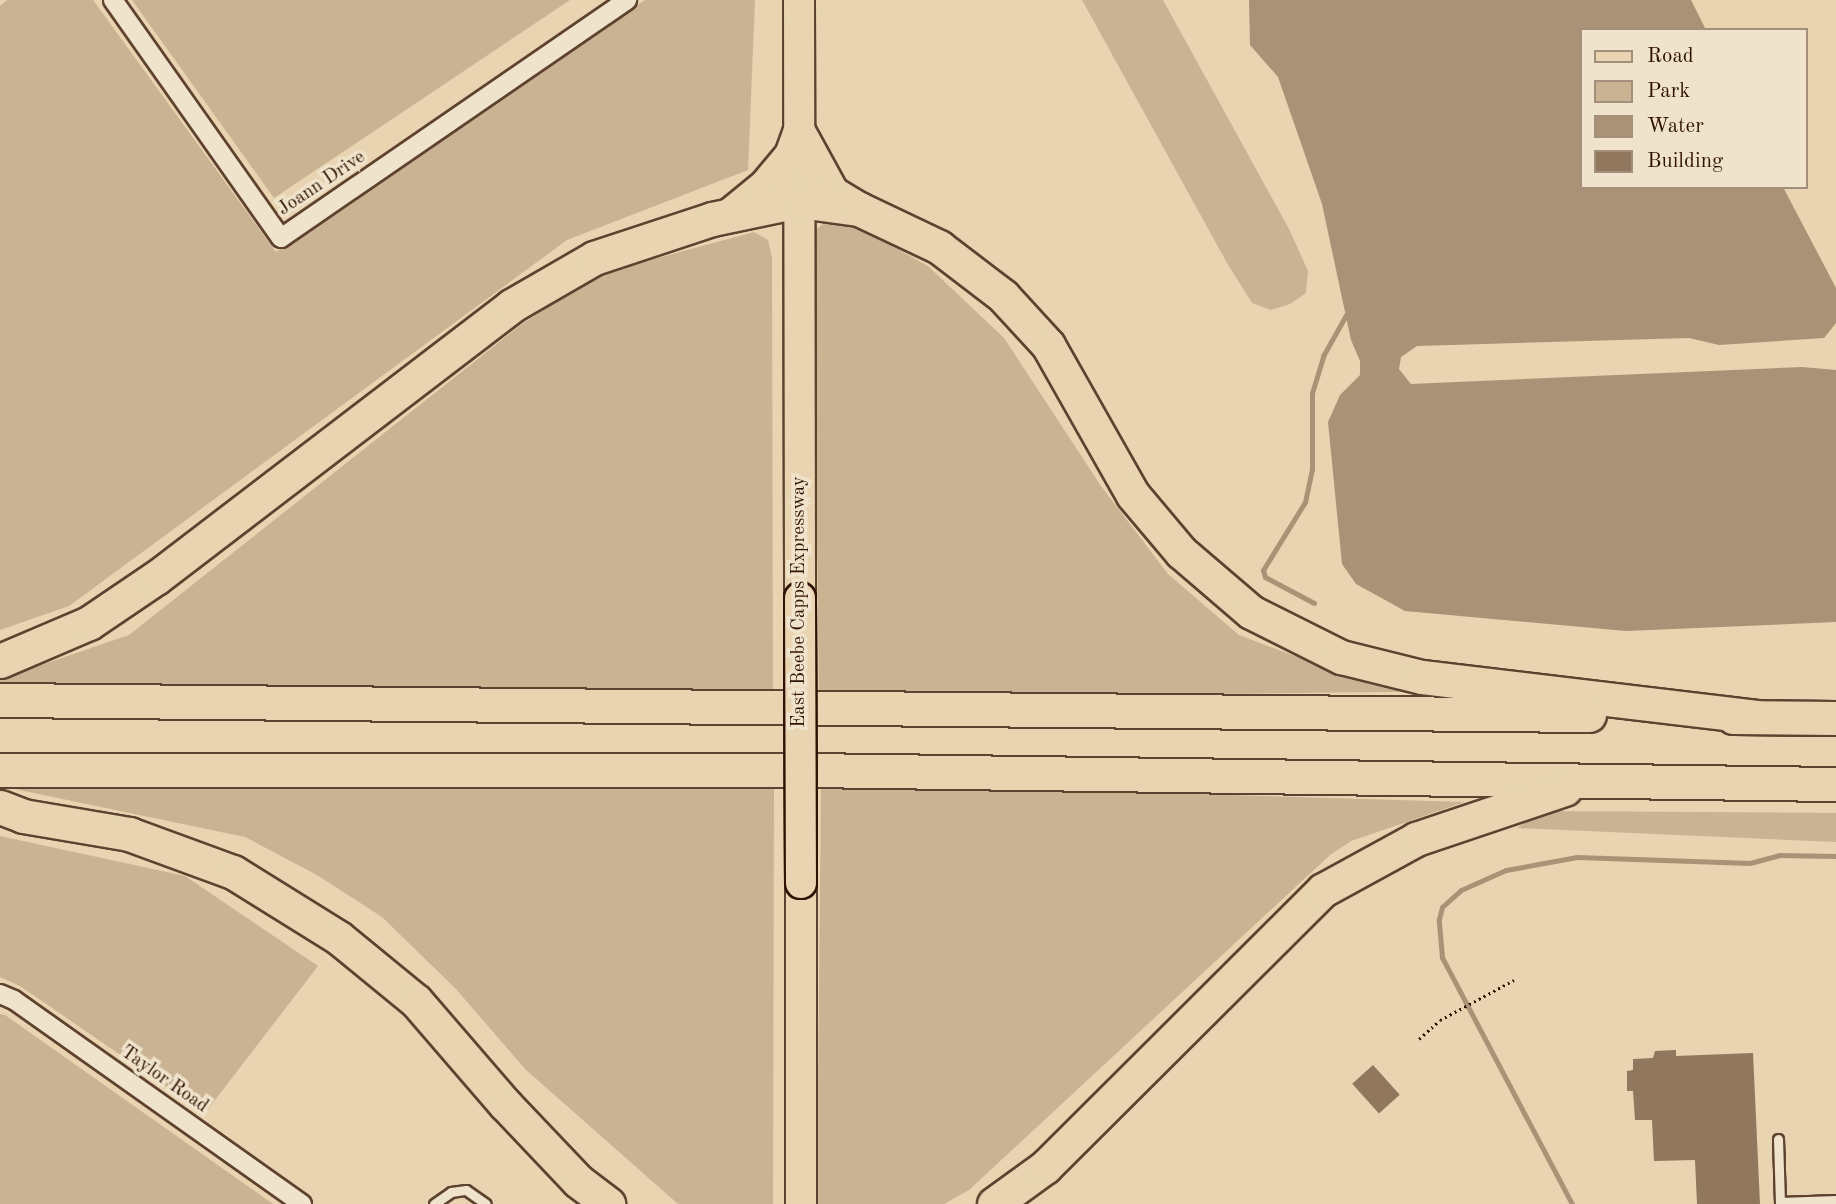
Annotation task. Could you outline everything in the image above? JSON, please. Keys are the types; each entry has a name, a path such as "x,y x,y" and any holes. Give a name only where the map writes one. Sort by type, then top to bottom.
{"highway":[{"path":"799,133 832,193 859,209 939,247 1003,296 1048,345 1133,495 1181,552 1251,612 1341,657 1422,677 1757,717"},
{"path":"732,214 765,187 790,155 799,133"},
{"path":"0,661 89,623 157,577 512,306 594,258 732,214 799,201 859,209"},
{"path":"0,700 1836,718"},
{"path":"0,770 806,771 1836,783"},
{"path":"994,1204 1045,1167 1323,890 1416,839 1587,781"},
{"path":"0,807 23,816 129,834 233,872 339,937 416,1001 505,1104 578,1181 608,1204"}],"main road":[{"name":"East Beebe Capps Expressway","path":"799,0 801,1204"}],"street":[{"name":"Joann Drive","path":"113,0 281,238 627,0"},
{"name":"Taylor Road","path":"0,994 14,1000 302,1204"}],"lane":[{"path":"1778,1139 1780,1203 1836,1200"},
{"path":"434,1204 451,1192 466,1191 486,1204"}],"path":[{"path":"1419,1039 1449,1015 1514,980"}],"green space":[{"path":"7,0 93,0 276,252 645,0 755,0 748,170 567,240 69,606 0,630 0,6"},
{"path":"132,0 570,0 274,198"},
{"path":"1082,0 1163,0 1289,229 1308,271 1306,293 1290,304 1271,310 1252,303 1227,263"},
{"path":"832,222 856,226 928,266 1004,338 1101,486 1168,574 1239,635 1343,674 1488,691 819,698 813,232 823,224"},
{"path":"754,232 768,240 772,258 773,696 0,689 0,679 129,635 522,324 566,295 613,270"},
{"path":"821,783 1465,802 1351,841 1330,855 969,1190 944,1204 817,1204"},
{"path":"774,784 773,1204 678,1204 525,1069 456,989 382,917 317,875 245,837 0,786"},
{"path":"1542,811 1836,813 1836,842 1517,828"},
{"path":"0,836 185,876 318,966 205,1113 20,986 0,977"},
{"path":"0,1014 5,1015 273,1204 0,1204"}],"water":[{"path":"1249,0 1691,0 1705,28 1580,28 1580,189 1784,189 1836,288 1836,323 1824,338 1719,345 1689,338 1417,346 1401,357 1399,369 1411,384 1802,367 1836,370 1836,622 1626,631 1405,611 1356,584 1342,564 1328,422 1340,395 1360,375 1360,361 1351,340 1322,204 1278,77 1250,45"}],"building":[{"path":"1676,1050 1676,1056 1753,1053 1760,1204 1697,1204 1695,1160 1654,1161 1652,1120 1635,1120 1633,1091 1627,1091 1627,1071 1633,1070 1633,1059 1653,1058 1655,1051"},
{"path":"1373,1065 1400,1095 1379,1113 1352,1084"}],"waterway":[{"path":"1314,603 1265,577 1263,570 1305,502 1312,469 1312,393 1323,356 1346,315"},
{"path":"1572,1204 1442,957 1439,919 1442,907 1461,890 1506,870 1577,857 1750,863 1779,855 1836,856"}]}
